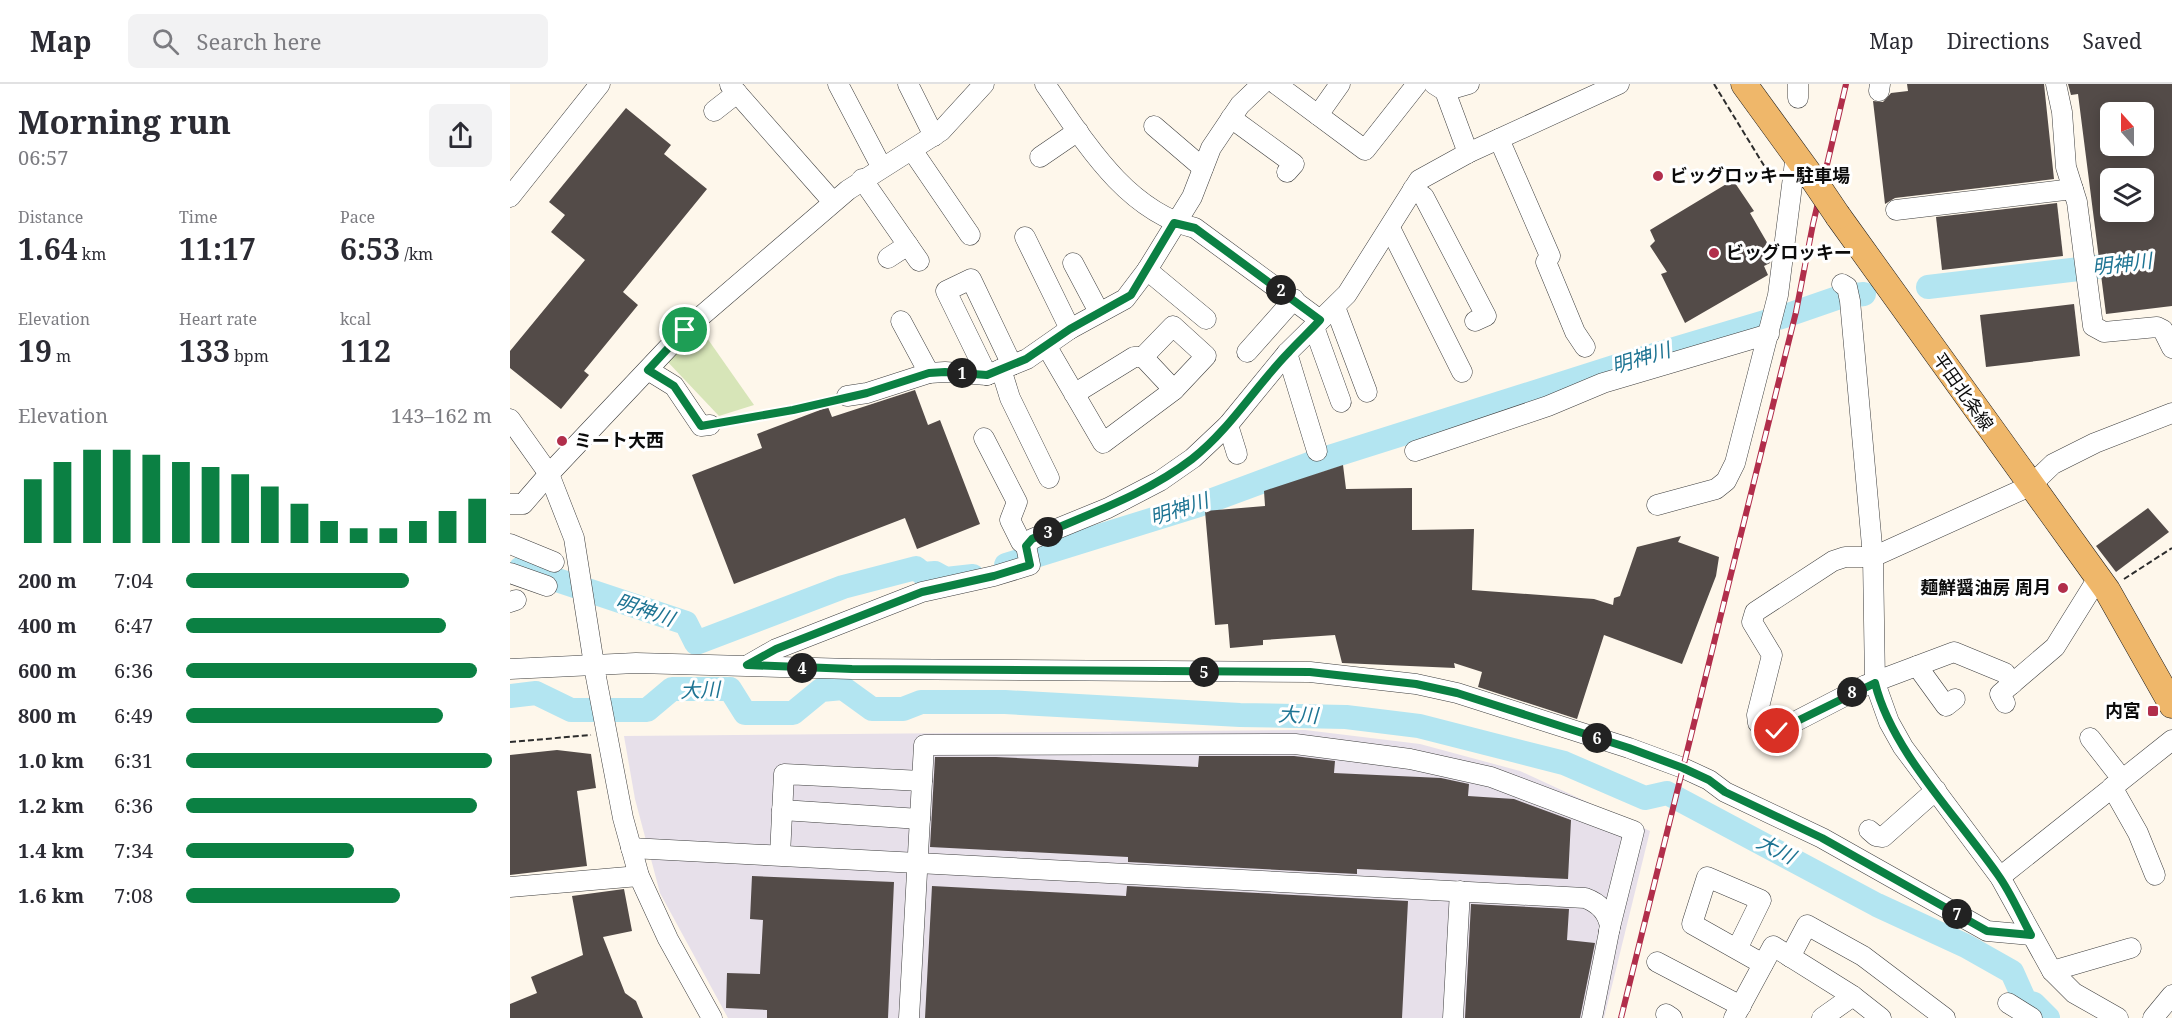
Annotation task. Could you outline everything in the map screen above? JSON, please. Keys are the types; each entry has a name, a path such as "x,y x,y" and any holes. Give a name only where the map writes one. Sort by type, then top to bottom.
{"main road":[{"name":"平田北条線","path":"1744,84 1796,154 1802,181 1838,216 2102,584 2172,705"}],"street":[{"path":"510,197 600,84"},
{"path":"838,84 881,166"},
{"path":"908,84 934,136"},
{"path":"510,504 523,504 685,330 862,179 934,136 984,84"},
{"path":"1045,84 1120,185 1174,223 1195,228 1294,299 1317,324 1341,402"},
{"path":"847,396 867,393 929,373 1000,370 1047,346 1070,329 1131,295 1192,197 1211,148 1240,105 1262,84"},
{"path":"1276,84 1365,150 1417,84"},
{"path":"1318,115 1340,84"},
{"path":"1468,153 1439,88 1469,84"},
{"path":"1027,552 1032,539 1108,508 1161,481 1193,458 1228,425 1287,353 1347,294 1419,180 1468,153 1619,84"},
{"path":"2056,84 2062,112 2066,167 2077,202 2093,326 2104,332 2157,327 2163,330 2172,348"},
{"path":"714,111 733,89 833,202"},
{"path":"1231,118 1294,164 1287,172"},
{"path":"1154,126 1203,168"},
{"path":"1040,157 1078,131"},
{"path":"1499,139 1550,256 1546,262 1575,332 1585,347"},
{"path":"912,150 970,235"},
{"path":"862,179 919,261"},
{"path":"1657,505 1716,489 1726,482 1735,463 1770,330 1802,181"},
{"path":"1413,189 1424,197 1486,316 1475,321"},
{"path":"1896,210 2073,189"},
{"path":"1390,228 1459,374"},
{"path":"1025,237 1070,329"},
{"path":"888,258 908,245"},
{"path":"1073,263 1099,312"},
{"path":"1147,270 1206,319"},
{"path":"1842,284 1847,287 1850,302 1873,557 1875,683 1889,722 2000,877 2052,971 2074,993 2118,1018"},
{"path":"1247,352 1294,299"},
{"path":"1335,307 1367,392"},
{"path":"901,321 929,373"},
{"path":"1047,346 1074,394 1103,443 1174,390 1206,356 1173,326 1143,357 1134,357 1074,394"},
{"path":"1415,451 1548,406 1603,383 1770,330"},
{"path":"1287,353 1317,451"},
{"path":"1143,357 1174,390"},
{"path":"648,370 674,386 701,426 710,424"},
{"path":"1000,370 1010,399 1049,478"},
{"path":"2012,684 2005,673 1954,652 1875,683 1777,731 1764,729 1758,723 1757,715 1772,655 1752,622 1755,612 1833,561 1845,557 1873,557 2030,486 2054,464 2095,443 2172,413"},
{"path":"510,419 549,474 568,519 581,572 595,670 607,732 639,876 668,939 712,1018"},
{"path":"1228,425 1237,454"},
{"path":"747,665 776,649 922,592 994,576 1030,565 1027,552 1010,520 1017,502 984,438"},
{"path":"510,544 554,562"},
{"path":"510,573 547,586"},
{"path":"2005,703 2000,694 2055,647 2102,584"},
{"path":"510,669 595,670 747,665 852,669 1310,672 1416,684 1457,693 1629,748 1683,768 1709,780 1725,792 1822,838 1987,931 2031,935"},
{"path":"1917,666 1946,706 1955,699"},
{"path":"2090,738 2117,783 2155,875"},
{"path":"2000,877 2172,740"},
{"path":"909,1018 924,745 1295,744 1433,764 1491,777 1634,831 1609,931 1592,1018"},
{"path":"780,855 784,774 922,781"},
{"path":"1869,830 1876,836 1883,837 1936,790"},
{"path":"782,810 920,819"},
{"path":"631,848 1585,898 1595,902 1603,909 1608,917 1609,931"},
{"path":"510,887 639,876"},
{"path":"1453,1018 1460,891"},
{"path":"1790,957 1807,925 1863,956 1946,1018"},
{"path":"1657,962 1738,1012 1773,946 1853,996 1881,1018"},
{"path":"2052,971 2131,948"},
{"path":"1737,949 1763,964"},
{"path":"2153,1018 2172,994"},
{"path":"1822,1018 1853,996"},
{"path":"2008,1003 2032,1018"}],"path":[{"path":"1714,84 1771,177 1802,181"},
{"path":"710,424 793,410 847,396"},
{"path":"2102,584 2172,548"},
{"path":"510,742 607,732"}],"shaded area":[{"path":"1305,730 1420,744 1520,771 1650,831 1604,1018 728,1018 660,893 635,799 624,736"}],"green space":[{"path":"700,328 754,405 719,416 666,360"}],"building":[{"path":"1907,84 2044,84 2054,179 1895,198 1885,204 1873,101 1883,102 1891,93 1908,91"},
{"path":"2068,84 2172,84 2172,306 2106,314 2078,94 2071,95"},
{"path":"626,108 671,145 664,154 707,189 623,292 638,305 584,371 589,375 561,409 510,368 510,351 585,260 551,232 565,215 549,202"},
{"name":"ビッグロッキー","path":"1733,180 1754,211 1750,213 1772,251 1770,263 1764,266 1768,275 1685,323 1661,274 1667,272 1650,246 1655,241 1650,230"},
{"path":"2057,203 2063,256 1942,270 1936,217"},
{"path":"2074,304 2080,356 1986,367 1980,315"},
{"path":"915,390 928,425 940,420 980,524 917,549 905,518 734,584 692,475 762,448 757,434 828,407 832,417"},
{"path":"1343,465 1346,489 1412,488 1412,530 1474,529 1472,590 1594,599 1613,605 1614,598 1620,596 1637,547 1681,536 1678,542 1719,557 1716,576 1682,664 1604,635 1577,719 1478,687 1482,672 1454,663 1455,668 1342,663 1335,635 1263,640 1263,645 1230,648 1228,624 1215,625 1205,511 1265,506 1264,491"},
{"path":"2148,508 2169,532 2116,572 2096,546"},
{"path":"557,750 591,754 596,788 577,791 587,866 510,875 510,755"},
{"path":"1199,756 1294,756 1335,761 1334,773 1441,778 1469,784 1468,796 1514,799 1571,820 1568,879 1357,869 1357,874 1128,862 1128,857 930,847 935,757 996,757 1198,767"},
{"path":"752,876 894,882 888,1018 767,1018 767,1010 726,1008 727,973 760,974 763,920 750,919"},
{"path":"932,886 1126,896 1127,886 1408,901 1402,1018 925,1018"},
{"path":"624,889 632,931 603,937 625,993 636,1001 643,1018 510,1018 510,1004 537,993 531,977 583,955 572,896"},
{"path":"1471,904 1569,909 1567,940 1595,943 1580,1018 1465,1018"}],"waterway":[{"name":"明神川","path":"1928,287 2172,258"},
{"name":"明神川","path":"1006,565 1199,505 1320,460 1614,367 1785,316 1840,297 1864,294"},
{"name":"明神川","path":"521,568 686,623 696,643 843,587 916,568 923,574 935,573 946,579 973,576"},
{"name":"大川","path":"510,696 536,693 571,710 647,710 672,689 730,689 745,713 793,713 821,690 843,688 872,709 903,709 921,702 1005,702 1240,715 1346,717 1419,726 1564,763 1645,798 1667,793 1877,905 1966,946 2012,972 2025,1001 2034,1004 2048,1018"}],"railway":[{"path":"1621,1018 1796,312 1813,224 1846,84"}],"place":[{"name":"ビッグロッキー駐車場","path":"1658,176"},
{"name":"ビッグロッキー","path":"1714,253"},
{"name":"ミート大西","path":"562,441"},
{"name":"麺鮮醤油房 周月","path":"2063,588"},
{"name":"内宮","path":"2153,711"}],"route":[{"path":"685,330 648,370 674,386 701,426 793,410 867,393 929,373 987,375 1026,359 1070,329 1131,295 1174,223 1195,228 1320,320 1287,353 1228,425 1193,458 1161,481 1108,508 1032,539 1026,546 1030,565 994,576 922,592 776,649 747,665 852,669 1310,672 1416,684 1457,693 1629,748 1683,768 1709,780 1725,792 1822,838 1987,931 2006,935 2031,935 2000,877 1903,747 1889,722 1875,683 1866,685 1777,731"}]}
